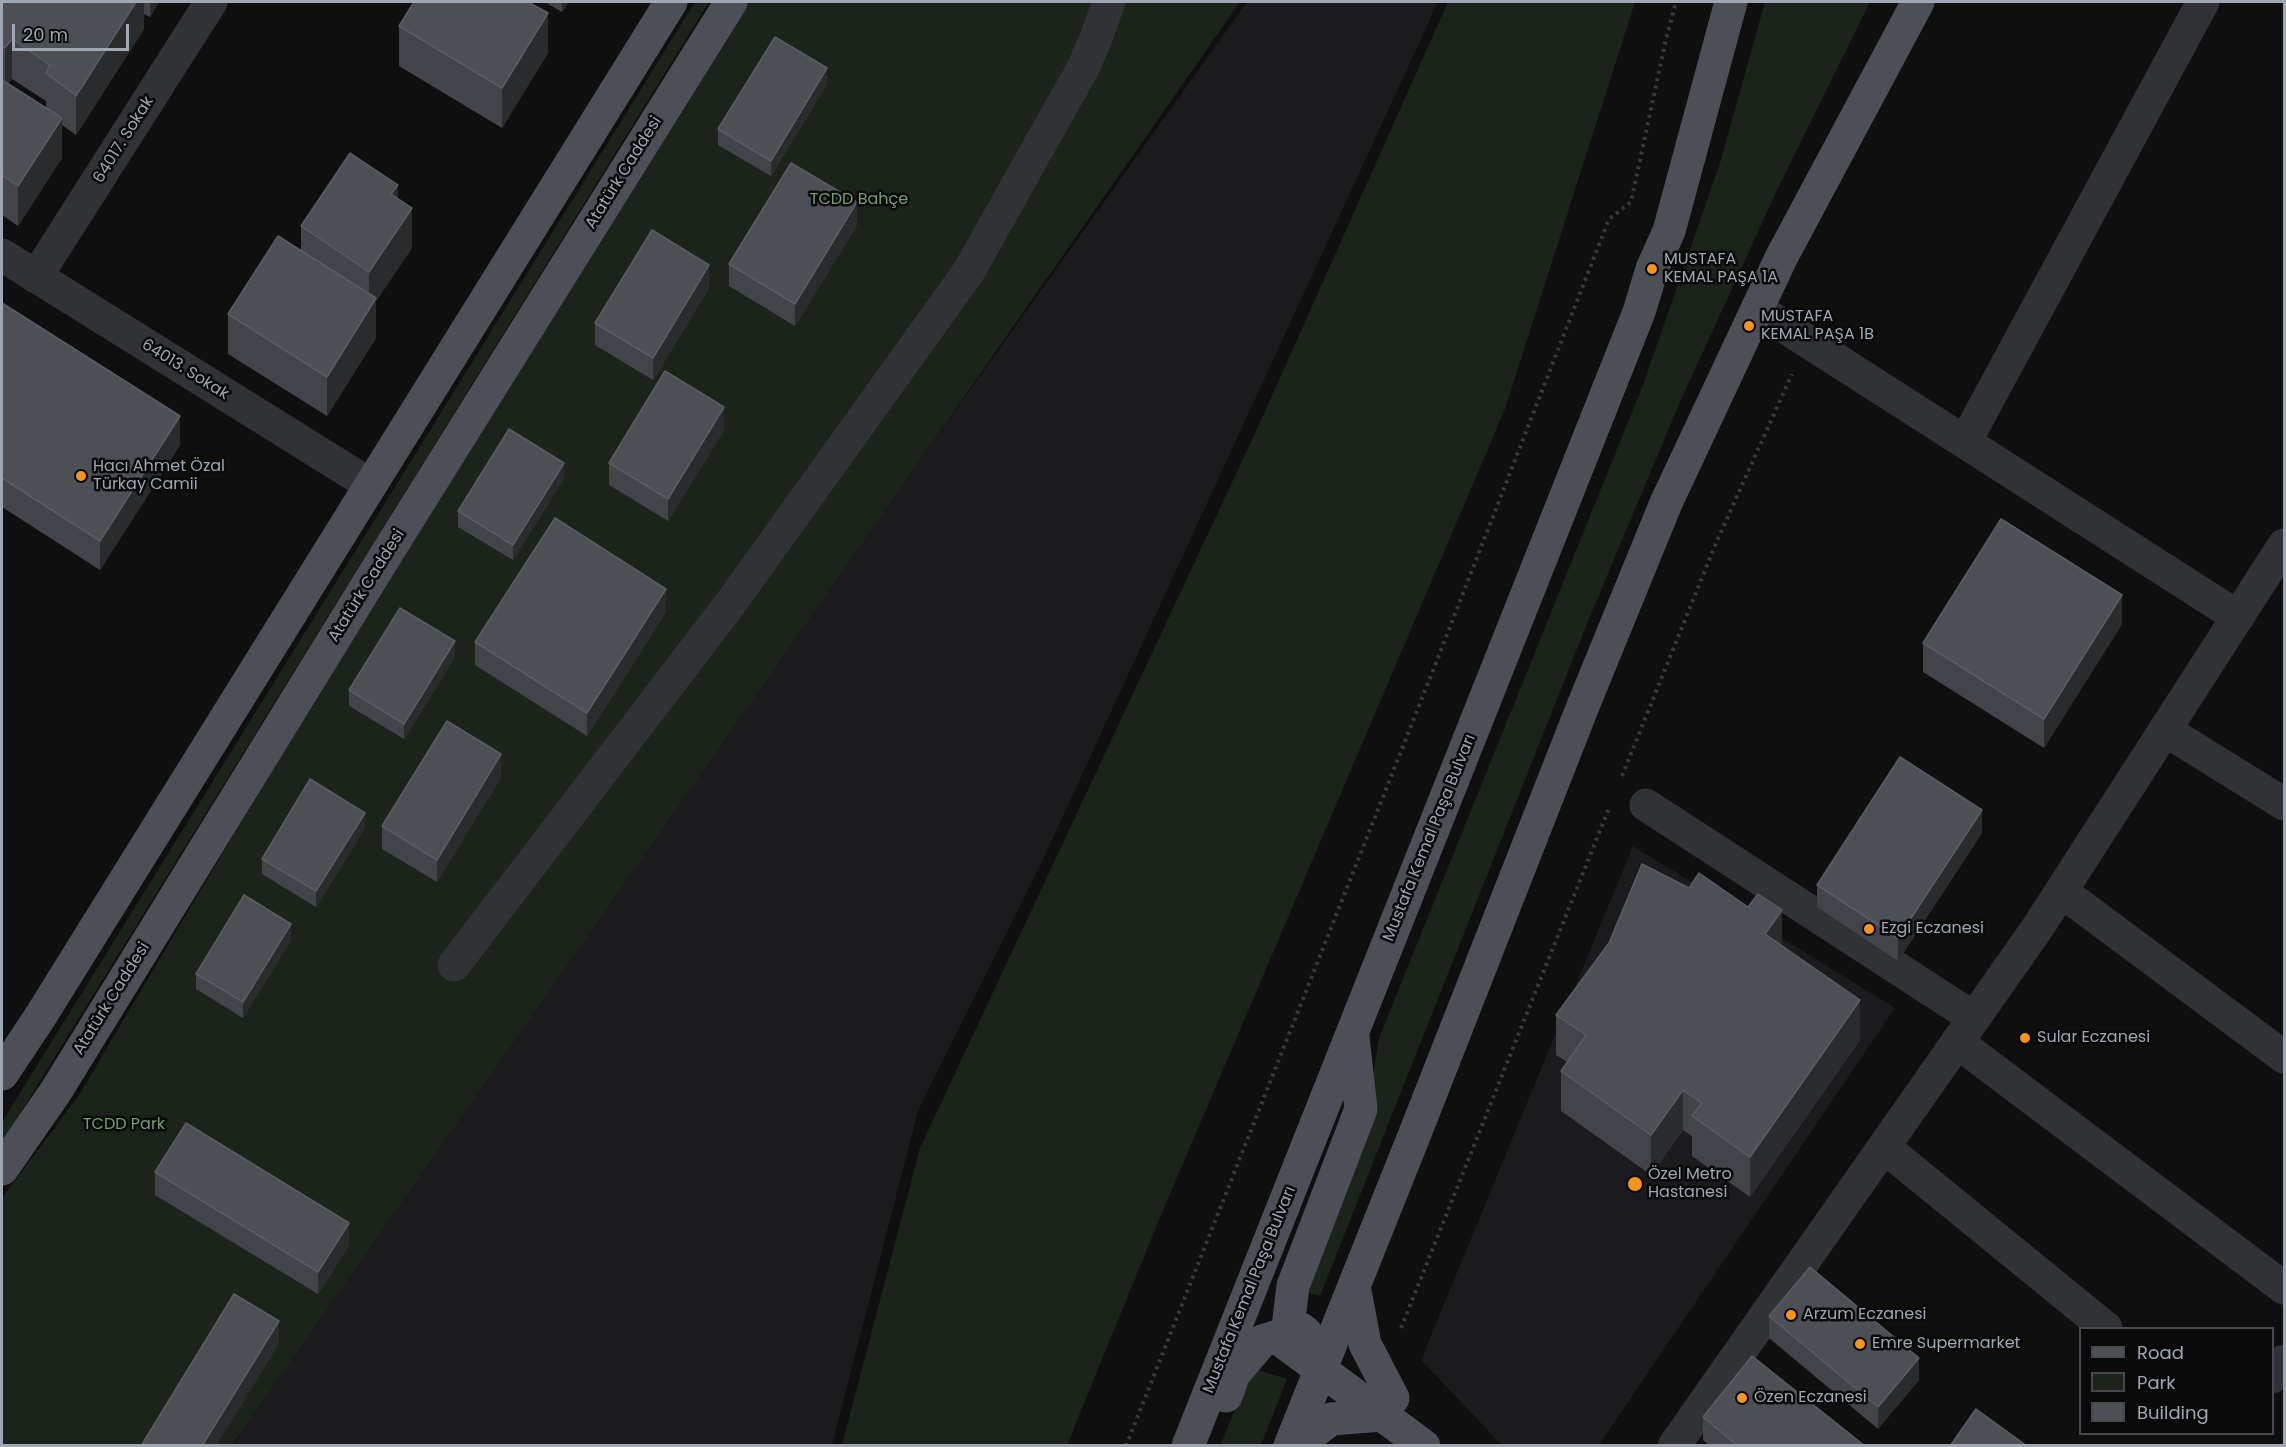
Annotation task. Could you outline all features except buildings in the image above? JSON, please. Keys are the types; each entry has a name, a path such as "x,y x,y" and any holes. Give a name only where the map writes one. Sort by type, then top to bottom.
{"main road":[{"path":"2,1074 671,2"},
{"name":"Atatürk Caddesi","path":"2,1169 62,1081 731,2"},
{"name":"Mustafa Kemal Paşa Bulvarı","path":"1188,1446 1639,312 1652,269 1669,231 1731,2"},
{"path":"1290,1446 1657,525 1772,277 1918,2"},
{"path":"1352,1033 1361,1109 1293,1286 1286,1344 1324,1359 1386,1396 1440,1432 1446,1446"},
{"path":"1354,1286 1365,1344 1386,1396 1424,1446"},
{"path":"1207,1446 1234,1374 1262,1341 1288,1333"},
{"path":"1296,1446 1331,1419 1386,1396"}],"street":[{"name":"64017. Sokak","path":"36,277 211,2"},
{"path":"454,965 730,604 969,272 1083,68 1108,2"},
{"path":"1965,442 2204,2"},
{"name":"64013. Sokak","path":"2,255 369,484"},
{"path":"1757,309 2238,617"},
{"path":"1674,1446 2061,891 2284,545"},
{"path":"2165,730 2284,804"},
{"path":"1646,805 1965,1030 2284,1288"},
{"path":"2061,891 2284,1057"},
{"path":"1884,1147 2104,1327"},
{"path":"2274,1374 2284,1361"}],"path":[{"path":"1126,1446 1609,219 1631,202 1676,2"},
{"path":"1622,776 1716,543 1807,340"},
{"path":"1386,1396 1613,799"}],"shaded area":[{"path":"1247,2 1438,2 1045,855 918,1111 832,1445 232,1446 470,1090"},
{"name":"Özel Metro Hastanesi","path":"1633,846 1895,1008 1599,1445 1502,1445 1421,1360"}],"green space":[{"path":"695,2 709,2 2,1142 2,1122"},
{"name":"TCDD Bahçe","path":"749,2 1240,2 232,1445 2,1445 2,1198 79,1095 320,689"},
{"path":"1448,2 1635,2 1505,409 1161,1215 1067,1445 842,1445 920,1148 1258,427"},
{"path":"1765,2 1870,2 1779,186 1680,402 1586,626 1320,1296 1301,1291 1365,1127 1379,1038 1643,385 1720,163"},
{"path":"1252,1368 1287,1379 1261,1445 1220,1446"}],"place":[{"name":"MUSTAFA KEMAL PAŞA 1A","path":"1652,269"},
{"name":"MUSTAFA KEMAL PAŞA 1B","path":"1749,326"},
{"name":"Hacı Ahmet Özal Türkay Camii","path":"81,476"},
{"name":"Ezgi Eczanesi","path":"1869,929"},
{"name":"Sular Eczanesi","path":"2025,1038"},
{"name":"Özel Metro Hastanesi","path":"1635,1184"},
{"name":"Arzum Eczanesi","path":"1791,1315"},
{"name":"Emre Supermarket","path":"1860,1344"},
{"name":"Özen Eczanesi","path":"1742,1398"}],"park label":[{"name":"TCDD Park","path":"124,1125"}]}
